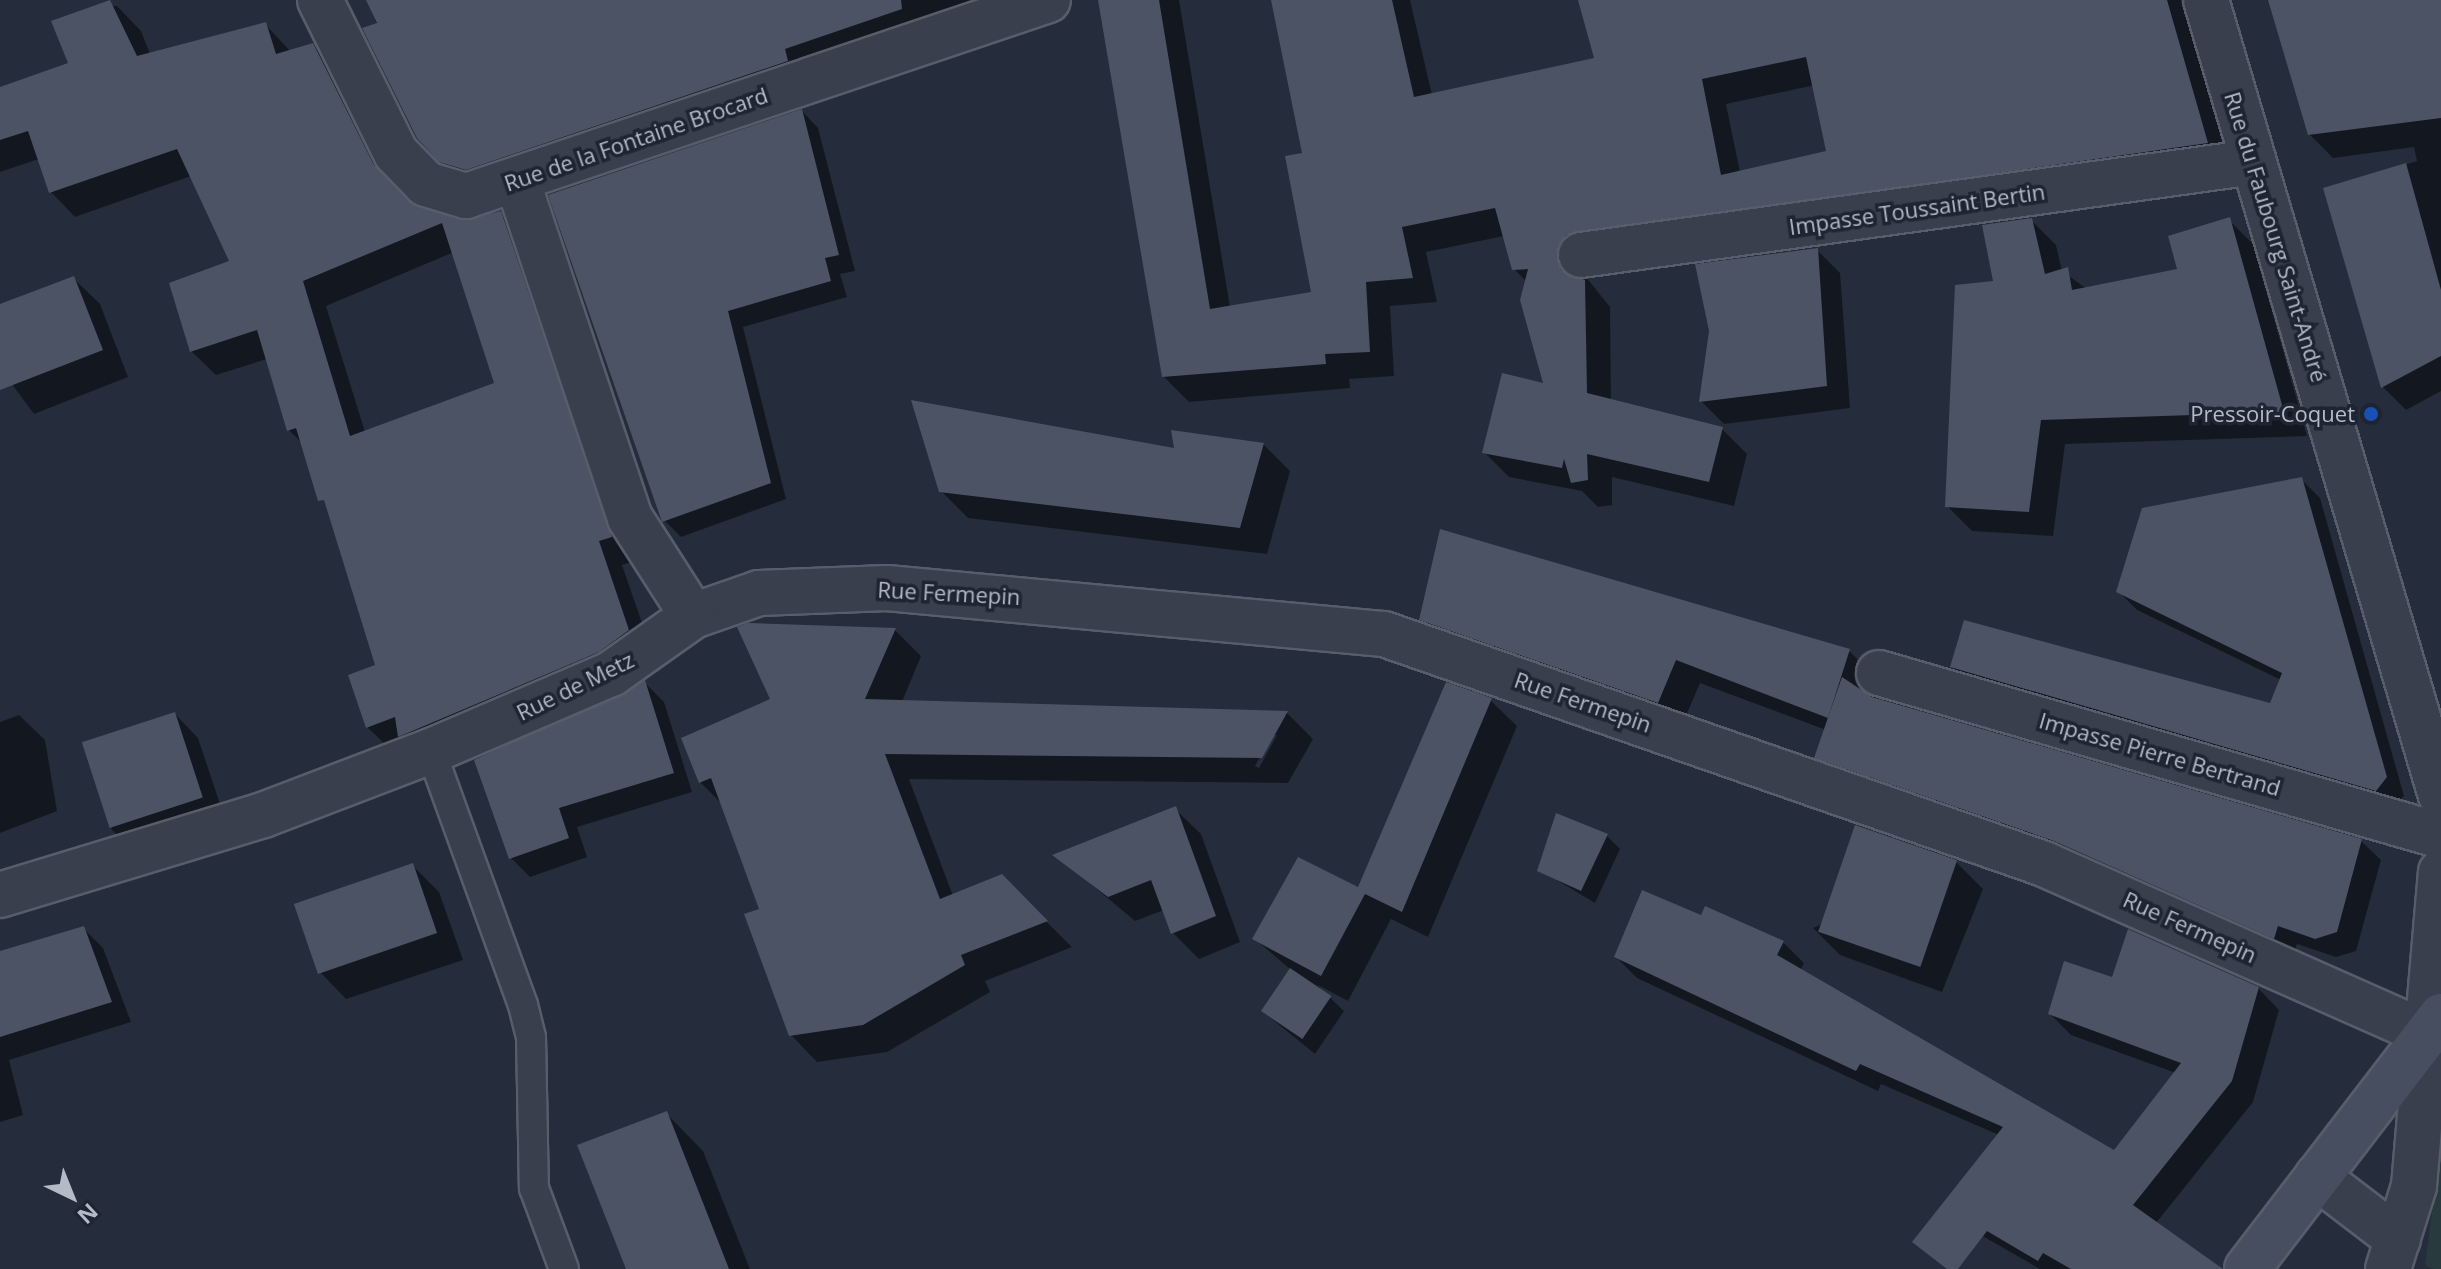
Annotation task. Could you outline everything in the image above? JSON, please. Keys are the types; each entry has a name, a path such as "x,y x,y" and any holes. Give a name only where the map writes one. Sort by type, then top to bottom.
{"main road":[{"path":"2247,1269 2434,1025"}],"street":[{"name":"Rue de la Fontaine Brocard","path":"320,0 411,172 447,194 466,196 1048,0"},
{"name":"Rue du Faubourg Saint-André","path":"2206,0 2441,796"},
{"name":"Impasse Toussaint Bertin","path":"1581,255 2254,162"},
{"path":"517,180 630,518 693,616"},
{"name":"Rue Fermepin","path":"693,616 759,593 887,588 1384,634 2044,864 2434,1025"},
{"name":"Rue de Metz","path":"0,895 251,819 431,751 611,674 693,616"},
{"name":"Impasse Pierre Bertrand","path":"1879,673 2441,836"},
{"path":"2317,1177 2393,1254 2414,1186 2434,1025 2441,872"}],"lane":[{"path":"431,751 523,1005 531,1037 534,1188 564,1269"}],"shaded area":[{"path":"2441,1144 2441,1269 2434,1269 2425,1266"}],"building":[{"path":"110,0 137,56 266,22 276,54 313,43 374,165 408,201 460,220 501,211 612,537 599,541 629,630 599,652 398,737 395,717 366,728 348,675 375,665 324,500 318,501 296,428 287,431 257,330 190,352 169,283 229,261 177,149 49,193 28,131 0,140 0,87 68,63 51,21","holes":["442,223 494,383 350,436 303,281"]},
{"path":"366,0 901,0 902,9 785,49 788,61 466,170 439,162 417,138 362,28 377,23"},
{"path":"1098,0 1159,0 1210,309 1311,292 1285,156 1302,153 1271,0 1392,0 1414,97 1594,58 1578,0 2167,0 2208,143 1566,235 1558,246 1561,270 1585,280 1587,393 1723,427 1709,482 1587,454 1588,480 1571,483 1564,459 1562,468 1482,453 1502,373 1543,383 1520,300 1528,269 1512,270 1495,208 1402,227 1413,278 1366,282 1370,352 1325,354 1326,364 1162,377","holes":["1806,57 1826,151 1721,175 1702,79"]},
{"path":"2268,0 2441,0 2441,118 2308,135"},
{"path":"802,109 839,255 825,258 831,281 728,311 771,483 662,522 548,195"},
{"path":"2406,163 2441,290 2441,356 2381,388 2323,188"},
{"path":"2230,217 2284,412 2041,420 2029,512 1945,507 1955,285 1993,281 1982,225 2032,218 2045,274 2068,267 2072,290 2177,269 2168,236"},
{"path":"1818,248 1827,386 1699,402 1709,331 1695,264"},
{"path":"74,276 103,350 0,390 0,304"},
{"path":"911,400 1174,448 1171,430 1264,443 1240,528 939,492"},
{"path":"2302,477 2387,777 2376,791 1950,667 1964,620 2270,703 2282,673 2116,592 2142,508"},
{"path":"1440,529 1850,649 1828,718 1676,660 1658,703 1419,620"},
{"path":"748,623 896,628 865,699 1288,711 1262,758 885,754 940,899 1002,874 1048,921 961,955 965,965 863,1025 789,1036 744,914 759,909 711,778 699,783 681,738 770,699 737,627"},
{"path":"1842,677 1872,697 2362,839 2337,932 2315,939 2278,926 2274,939 2054,841 1814,758"},
{"path":"645,680 674,773 559,808 569,838 509,859 474,760"},
{"path":"1446,682 1492,698 1402,912 1365,894 1321,976 1252,939 1298,857 1358,887"},
{"path":"175,712 203,798 110,828 82,742"},
{"path":"1176,806 1216,916 1171,934 1151,880 1108,897 1052,855"},
{"path":"1556,813 1608,834 1581,891 1537,871"},
{"path":"1855,825 1957,860 1920,967 1818,932"},
{"path":"413,863 437,933 318,974 294,904"},
{"path":"1642,890 1701,915 1705,906 1784,941 1777,955 2114,1150 2181,1063 2048,1014 2064,961 2112,977 2128,929 2259,987 2232,1081 2133,1205 2223,1269 2071,1269 2043,1253 2038,1261 1987,1231 1958,1269 1947,1269 1912,1242 2003,1127 1860,1064 1856,1071 1614,957"},
{"path":"84,926 112,1002 0,1037 0,951"},
{"path":"1290,968 1331,996 1302,1039 1261,1011"},
{"path":"667,1111 729,1269 626,1269 577,1145"}],"place":[{"name":"Pressoir-Coquet","path":"2371,414"}]}
